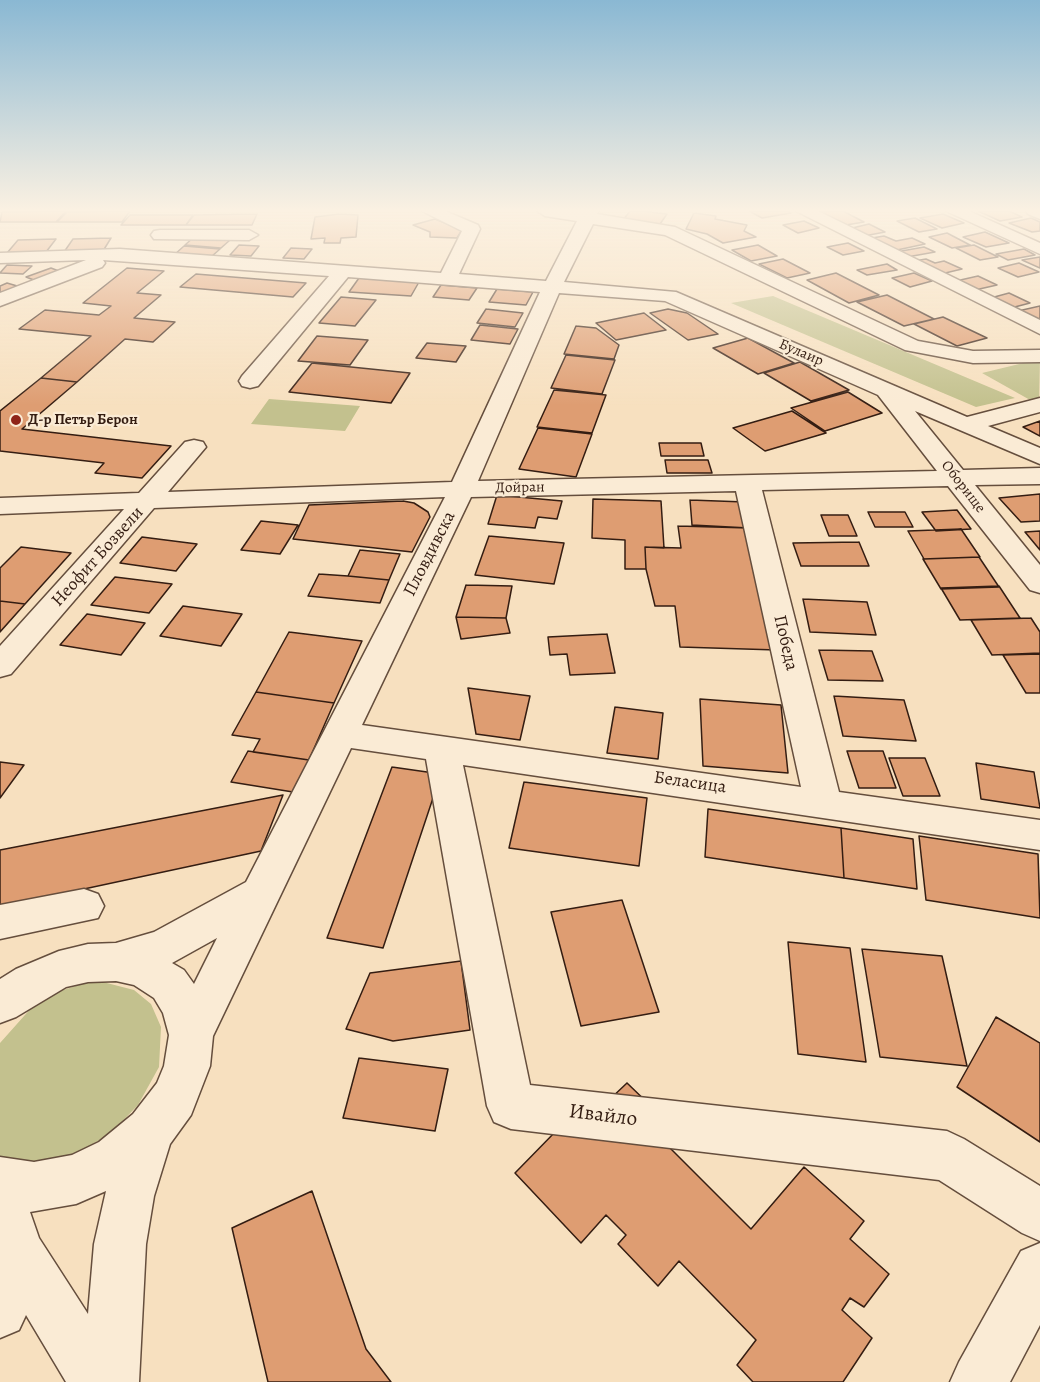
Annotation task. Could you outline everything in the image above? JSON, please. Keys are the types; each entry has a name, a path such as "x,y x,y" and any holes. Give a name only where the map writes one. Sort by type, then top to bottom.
{"street":[{"path":"0,300 64,275"},
{"path":"250,381 339,275"},
{"name":"Булаир","path":"394,275 669,296 1040,457"},
{"name":"Пловдивска","path":"191,1035 462,489 558,275"},
{"path":"763,275 912,346 973,357 1040,356"},
{"path":"933,275 1040,328"},
{"name":"Оборище","path":"886,390 1040,584"},
{"path":"967,424 1040,405"},
{"name":"Неофит Бозвели","path":"0,666 149,501 194,447"},
{"name":"Дойран","path":"0,506 462,489 1040,476"},
{"name":"Победа","path":"747,483 823,802"},
{"name":"Беласица","path":"339,734 1040,835"},
{"name":"Ивайло","path":"442,749 512,1106 947,1156 1040,1215"},
{"path":"10,993 59,970 88,963 116,962 165,947 262,893"},
{"path":"0,922 84,906"},
{"path":"0,1182 34,1187 76,1179 116,1159 150,1131 174,1099 187,1066 191,1035 184,1007 169,984 145,969 116,962"},
{"path":"110,1382 114,1300 120,1244 129,1196 150,1131"},
{"path":"0,1196 17,1251 98,1382"},
{"path":"0,1311 17,1251"},
{"path":"980,1382 1040,1270"}],"shaded area":[{"path":"773,296 1015,398 976,407 731,303"},
{"path":"1040,359 1039,405 982,373"},
{"path":"269,399 360,406 345,431 251,424"},
{"path":"95,980 134,990 151,1004 161,1027 159,1067 138,1105 111,1133 71,1157 33,1166 0,1157 0,1043 41,997"}],"building":[{"path":"30,275 57,275 39,282 26,277"},
{"path":"118,275 158,275 137,293 161,295 134,318 175,322 153,342 125,339 77,382 41,378 91,336 19,329 45,310 99,315 111,306 83,303"},
{"path":"194,275 306,283 293,297 180,287"},
{"path":"826,275 841,275 879,295 849,303 807,280"},
{"path":"920,275 932,281 910,287 892,278"},
{"path":"978,276 997,285 975,290 956,281"},
{"path":"359,278 419,282 411,296 349,292"},
{"path":"7,283 24,288 0,298 0,286"},
{"path":"441,285 477,288 469,300 433,297"},
{"path":"497,289 533,292 526,305 489,302"},
{"path":"1009,293 1030,303 1007,309 987,299"},
{"path":"887,295 934,319 904,326 857,302"},
{"path":"341,297 376,300 355,326 319,323"},
{"path":"1040,306 1040,322 1018,311"},
{"path":"486,309 523,313 515,327 477,323"},
{"path":"668,309 687,313 718,334 688,340 650,313"},
{"path":"644,313 666,330 616,340 596,323"},
{"path":"943,317 987,338 957,346 914,324"},
{"path":"480,325 518,329 510,344 471,340"},
{"path":"576,326 596,328 619,345 614,359 564,354"},
{"path":"317,336 368,340 350,365 298,361"},
{"path":"748,338 794,363 758,374 713,348"},
{"path":"427,343 466,346 456,362 416,358"},
{"path":"566,355 615,360 602,394 551,388"},
{"path":"800,362 849,390 811,401 764,373"},
{"path":"312,363 410,373 391,403 289,392"},
{"name":"Д-р Петър Берон","path":"41,378 77,382 22,429 171,446 142,478 95,473 104,463 0,451 0,411"},
{"path":"554,390 606,395 592,433 537,427"},
{"path":"848,392 882,413 825,431 791,408"},
{"path":"792,411 826,433 765,451 733,428"},
{"path":"1040,421 1040,436 1023,427"},
{"path":"538,428 592,434 576,477 519,469"},
{"path":"659,443 701,443 704,456 661,456"},
{"path":"665,460 708,460 712,473 667,473"},
{"path":"1040,494 1040,521 1021,522 999,498"},
{"path":"497,495 562,501 557,519 538,517 535,528 488,524"},
{"path":"593,499 661,501 664,548 645,547 646,569 625,569 625,540 592,538"},
{"path":"690,500 745,502 749,528 692,525"},
{"path":"403,501 414,503 428,512 430,517 412,552 293,539 309,505"},
{"path":"957,510 971,529 936,531 922,512"},
{"path":"868,512 905,512 913,527 875,527"},
{"path":"821,515 848,515 857,536 829,536"},
{"path":"261,521 298,525 280,554 241,550"},
{"path":"678,526 749,528 777,650 680,647 675,606 655,606 646,569 645,547 681,548"},
{"path":"961,529 980,557 924,559 908,531"},
{"path":"1040,531 1040,550 1025,532"},
{"path":"489,536 564,543 554,584 475,575"},
{"path":"142,537 197,544 176,571 120,563"},
{"path":"859,542 869,566 801,566 793,543"},
{"path":"21,547 71,553 25,604 0,601 0,568"},
{"path":"360,550 400,554 389,580 348,576"},
{"path":"979,557 999,587 941,589 923,559"},
{"path":"319,574 389,580 380,603 308,596"},
{"path":"115,577 172,584 149,613 91,605"},
{"path":"466,585 512,586 506,618 456,617"},
{"path":"999,586 1020,618 960,620 941,588"},
{"path":"803,599 867,602 876,635 810,632"},
{"path":"0,601 25,604 0,632"},
{"path":"183,606 242,614 221,646 160,636"},
{"path":"87,614 145,623 121,655 60,645"},
{"path":"456,617 506,618 510,633 461,639"},
{"path":"1031,618 1040,632 1040,653 992,655 971,620"},
{"path":"289,632 362,641 334,703 256,692"},
{"path":"607,634 615,673 570,675 567,654 550,655 548,637"},
{"path":"819,650 872,651 883,681 828,680"},
{"path":"1040,654 1040,693 1026,693 1003,655"},
{"path":"468,688 530,696 520,740 476,734"},
{"path":"256,692 334,703 309,760 253,752 260,739 232,735"},
{"path":"834,696 904,700 916,741 843,736"},
{"path":"700,699 781,705 788,773 703,766"},
{"path":"615,707 663,713 658,759 607,753"},
{"path":"248,751 309,760 293,792 231,782"},
{"path":"847,751 883,751 896,788 859,788"},
{"path":"889,758 925,758 940,796 903,796"},
{"path":"0,762 24,765 0,798"},
{"path":"976,763 1034,772 1040,808 981,799"},
{"path":"392,767 441,774 383,948 327,938"},
{"path":"524,782 647,798 639,866 509,848"},
{"path":"283,795 261,851 0,907 0,850"},
{"path":"708,809 841,828 844,878 705,857"},
{"path":"841,828 913,839 917,889 844,878"},
{"path":"919,836 1038,854 1040,918 926,900"},
{"path":"622,900 659,1012 581,1026 551,912"},
{"path":"788,942 850,948 866,1062 798,1054"},
{"path":"862,949 942,956 967,1066 880,1057"},
{"path":"461,961 470,1030 393,1041 346,1029 370,973"},
{"path":"996,1017 1040,1043 1040,1142 957,1087"},
{"path":"359,1058 448,1069 435,1131 343,1118"},
{"path":"627,1083 681,1135 669,1147 751,1229 804,1167 864,1221 850,1239 889,1274 864,1307 850,1298 842,1310 872,1338 843,1382 753,1382 737,1365 756,1340 679,1261 658,1286 618,1244 626,1235 606,1215 581,1243 515,1173 558,1129 571,1136"},
{"path":"312,1191 366,1349 391,1382 268,1382 232,1228"}],"place":[{"name":"Д-р Петър Берон","path":"16,420"}]}
